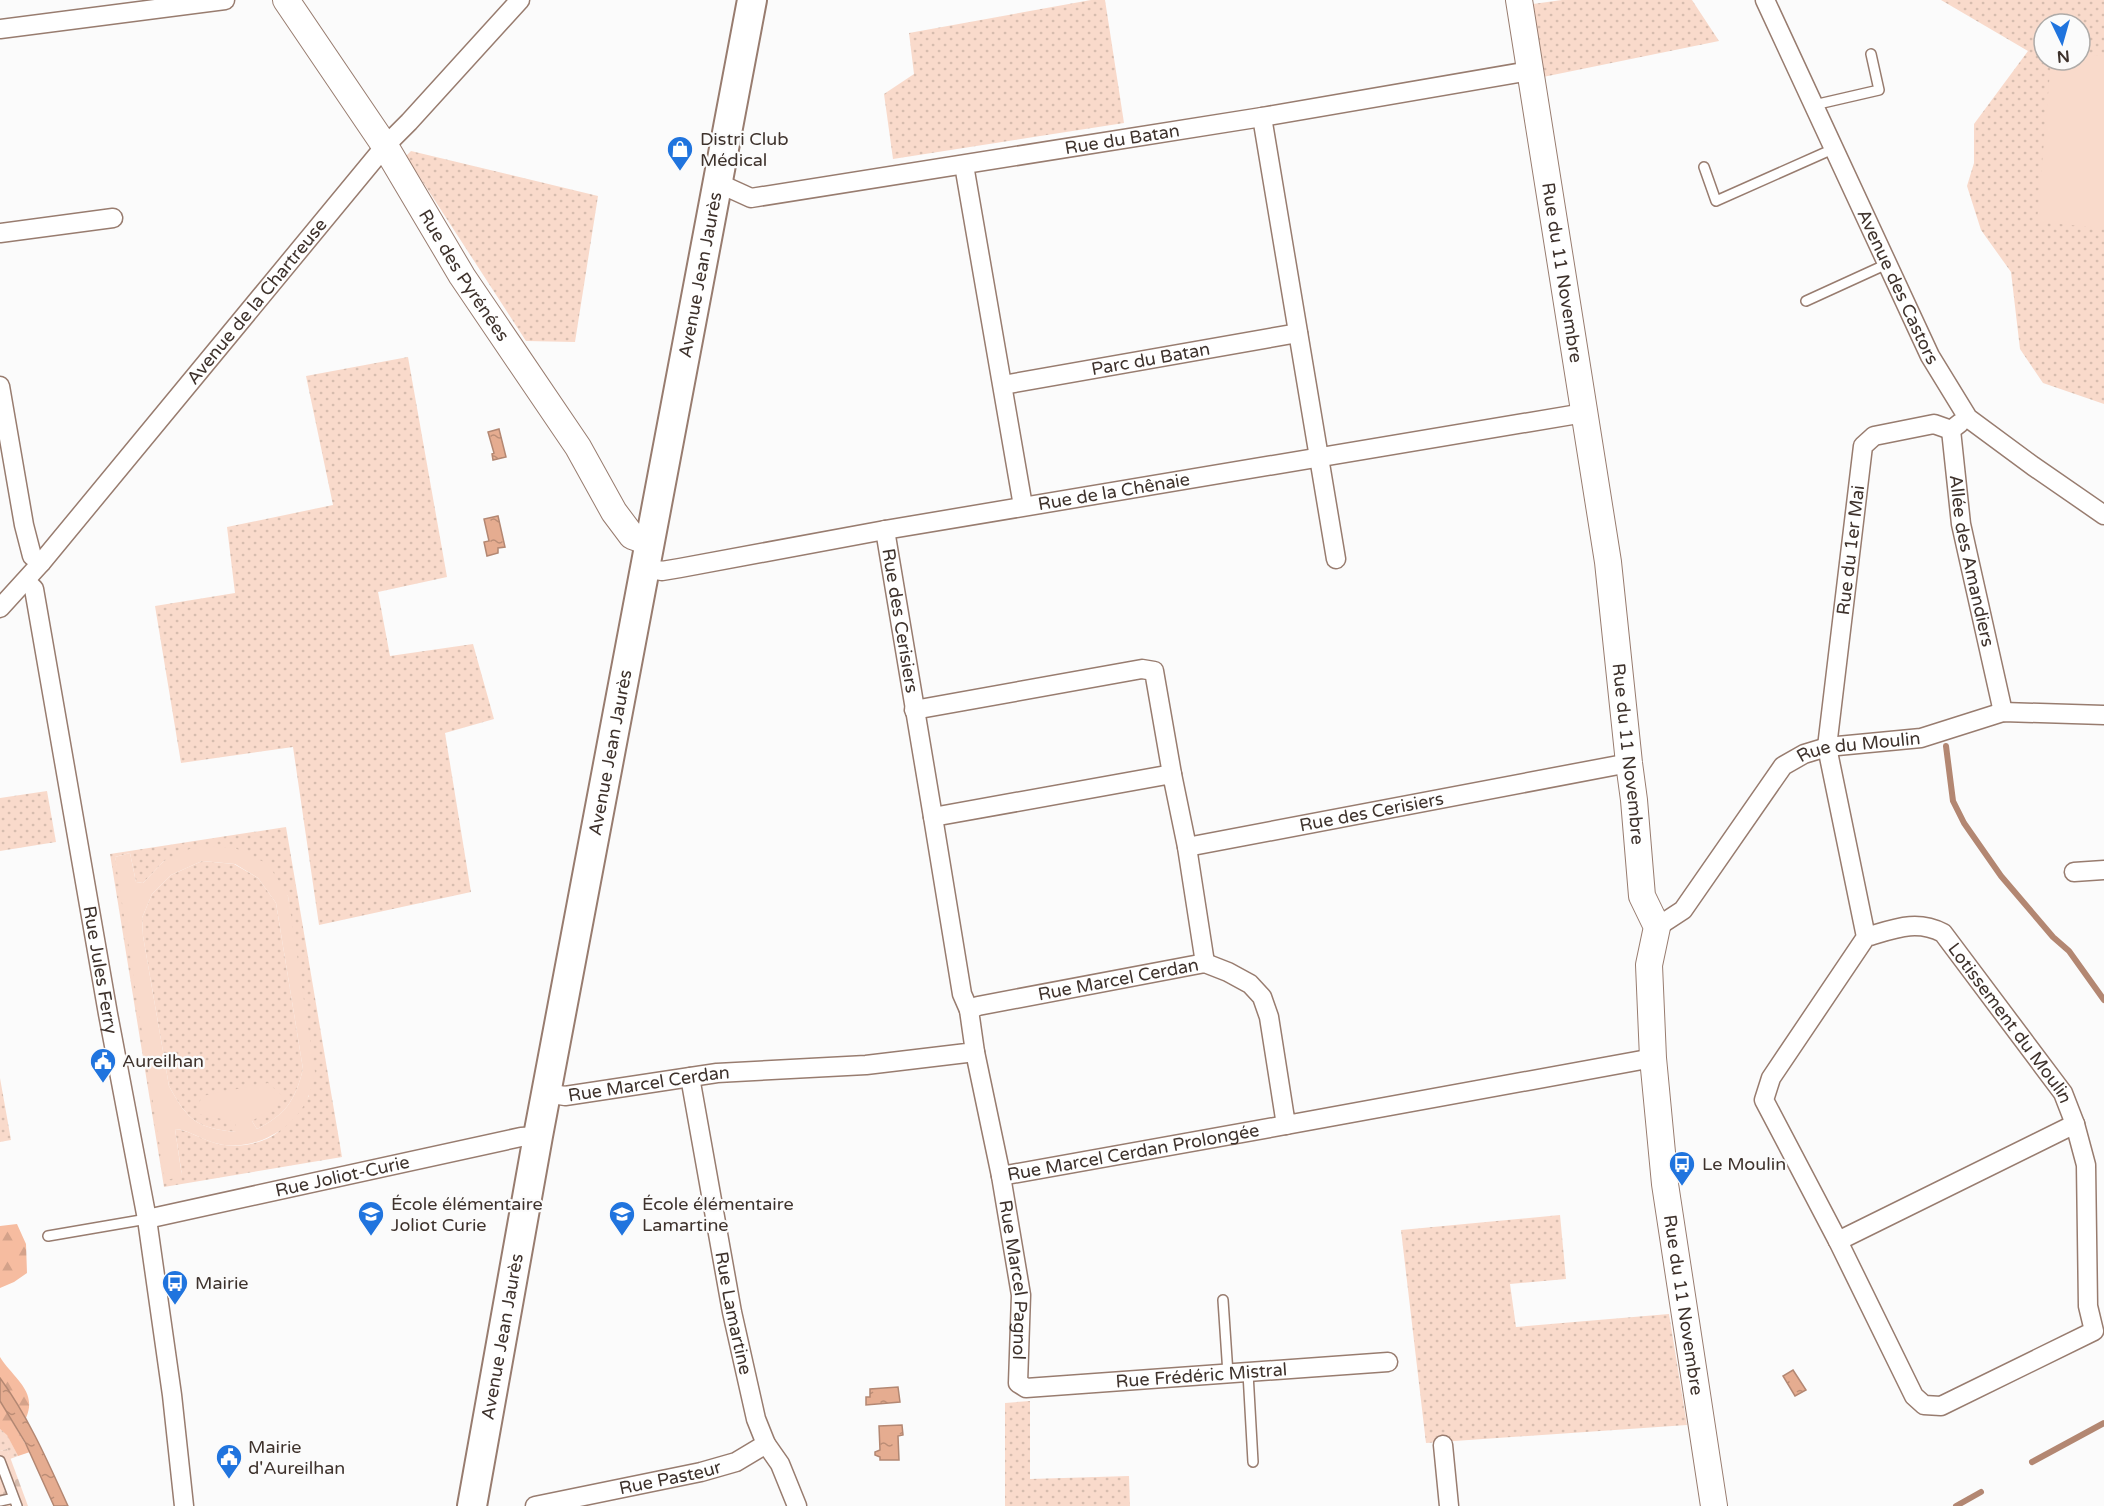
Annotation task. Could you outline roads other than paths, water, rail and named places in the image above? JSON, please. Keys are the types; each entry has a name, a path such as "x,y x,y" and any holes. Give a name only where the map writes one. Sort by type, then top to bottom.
{"main road":[{"name":"Avenue Jean Jaurès","path":"472,1506 538,1136 752,0"}],"street":[{"path":"0,29 225,0"},
{"name":"Rue des Pyrénées","path":"286,0 385,146 462,276 578,447 614,512 647,555"},
{"name":"Avenue de la Chartreuse","path":"0,608 41,563 385,146 520,0"},
{"name":"Rue du 11 Novembre","path":"1519,0 1608,562 1635,800 1642,896 1658,927 1649,965 1653,1058 1665,1184 1714,1506"},
{"name":"Avenue des Castors","path":"1765,0 1930,356 1968,418 2104,514"},
{"name":"Rue du Batan","path":"718,183 752,198 1262,117 1529,71"},
{"path":"1262,117 1336,559"},
{"path":"964,165 1023,506"},
{"path":"0,233 113,218"},
{"name":"Parc du Batan","path":"1003,385 1298,333"},
{"path":"0,386 24,525 32,556 41,563"},
{"name":"Rue de la Chênaie","path":"647,555 662,571 1023,506 1584,412"},
{"path":"1951,430 1968,418"},
{"name":"Rue du 1er Mai","path":"1827,747 1863,446 1874,436 1934,424 1951,430"},
{"name":"Allée des Amandiers","path":"1951,430 1961,524 2004,712"},
{"name":"Rue des Cerisiers","path":"885,530 962,994 969,1010"},
{"name":"Rue Jules Ferry","path":"26,580 34,589 110,1025 147,1219 172,1395 184,1506"},
{"name":"Rue des Cerisiers","path":"914,710 1142,669 1154,671 1186,847 1629,763"},
{"name":"Rue du Moulin","path":"1658,927 1683,910 1783,766 1804,754 1827,747 1921,738 2004,712 2104,716"},
{"path":"1827,747 1866,937"},
{"path":"933,817 1172,774"},
{"path":"1186,847 1205,963"},
{"path":"2074,872 2104,870"},
{"name":"Lotissement du Moulin","path":"1917,926 1930,926 1943,933 2063,1094 2075,1124 2086,1165 2088,1306 2099,1338 1941,1406 1924,1405 1914,1396 1838,1241 1764,1100 1771,1078 1866,937 1901,927 1917,926"},
{"name":"Rue Marcel Cerdan","path":"969,1010 987,1004 1205,963 1250,984 1262,997 1269,1017 1286,1125"},
{"path":"969,1010 975,1052"},
{"name":"Rue Marcel Cerdan","path":"546,1093 565,1096 717,1073 866,1065 975,1052"},
{"name":"Rue Marcel Cerdan Prolongée","path":"975,1052 1001,1176 1286,1125"},
{"path":"1286,1125 1653,1058"},
{"name":"Rue Lamartine","path":"690,1077 732,1312 756,1419 766,1444 780,1464 797,1506"},
{"name":"Lotissement du Moulin","path":"1838,1241 2075,1124"},
{"name":"Rue Joliot-Curie","path":"147,1219 521,1137 538,1136"},
{"name":"Rue Marcel Pagnol","path":"1001,1176 1021,1295 1018,1383"},
{"name":"Rue Frédéric Mistral","path":"1018,1383 1026,1388 1388,1362"},
{"name":"Rue Pasteur","path":"536,1506 701,1472 736,1462 766,1444"},
{"path":"1443,1445 1449,1506"}],"lane":[{"path":"1814,105 1879,90 1871,54"},
{"path":"1704,167 1716,201 1833,149"},
{"path":"1806,301 1887,264"},
{"path":"48,1236 147,1219"},
{"path":"1223,1300 1228,1374"},
{"path":"1248,1373 1253,1462"},
{"path":"0,1461 16,1502 0,1501"}],"water":[{"path":"499,429 506,457 493,460 492,454 494,453 488,432"},
{"path":"498,516 505,547 498,548 498,553 487,556 484,542 489,541 484,519"},
{"path":"1793,1370 1806,1390 1795,1396 1783,1376"},
{"path":"0,1378 29,1424 68,1506 54,1506 25,1442 0,1401"},
{"path":"898,1387 900,1402 866,1405 866,1397 870,1397 870,1389"},
{"path":"902,1425 903,1435 898,1436 899,1460 880,1460 880,1457 875,1455 875,1452 880,1450 879,1426"}],"waterway":[{"path":"1946,746 1953,801 1964,823 2001,876 2053,937 2069,951 2104,1000"},
{"path":"2032,1462 2104,1423"},
{"path":"1956,1506 1981,1492"}],"place":[{"name":"Distri Club Médical","path":"680,172"},
{"name":"Aureilhan","path":"103,1084"},
{"name":"Le Moulin","path":"1682,1187"},
{"name":"École élémentaire Joliot Curie","path":"371,1237"},
{"name":"École élémentaire Lamartine","path":"622,1237"},
{"name":"Mairie","path":"175,1306"},
{"name":"Mairie d'Aureilhan","path":"229,1480"}]}
